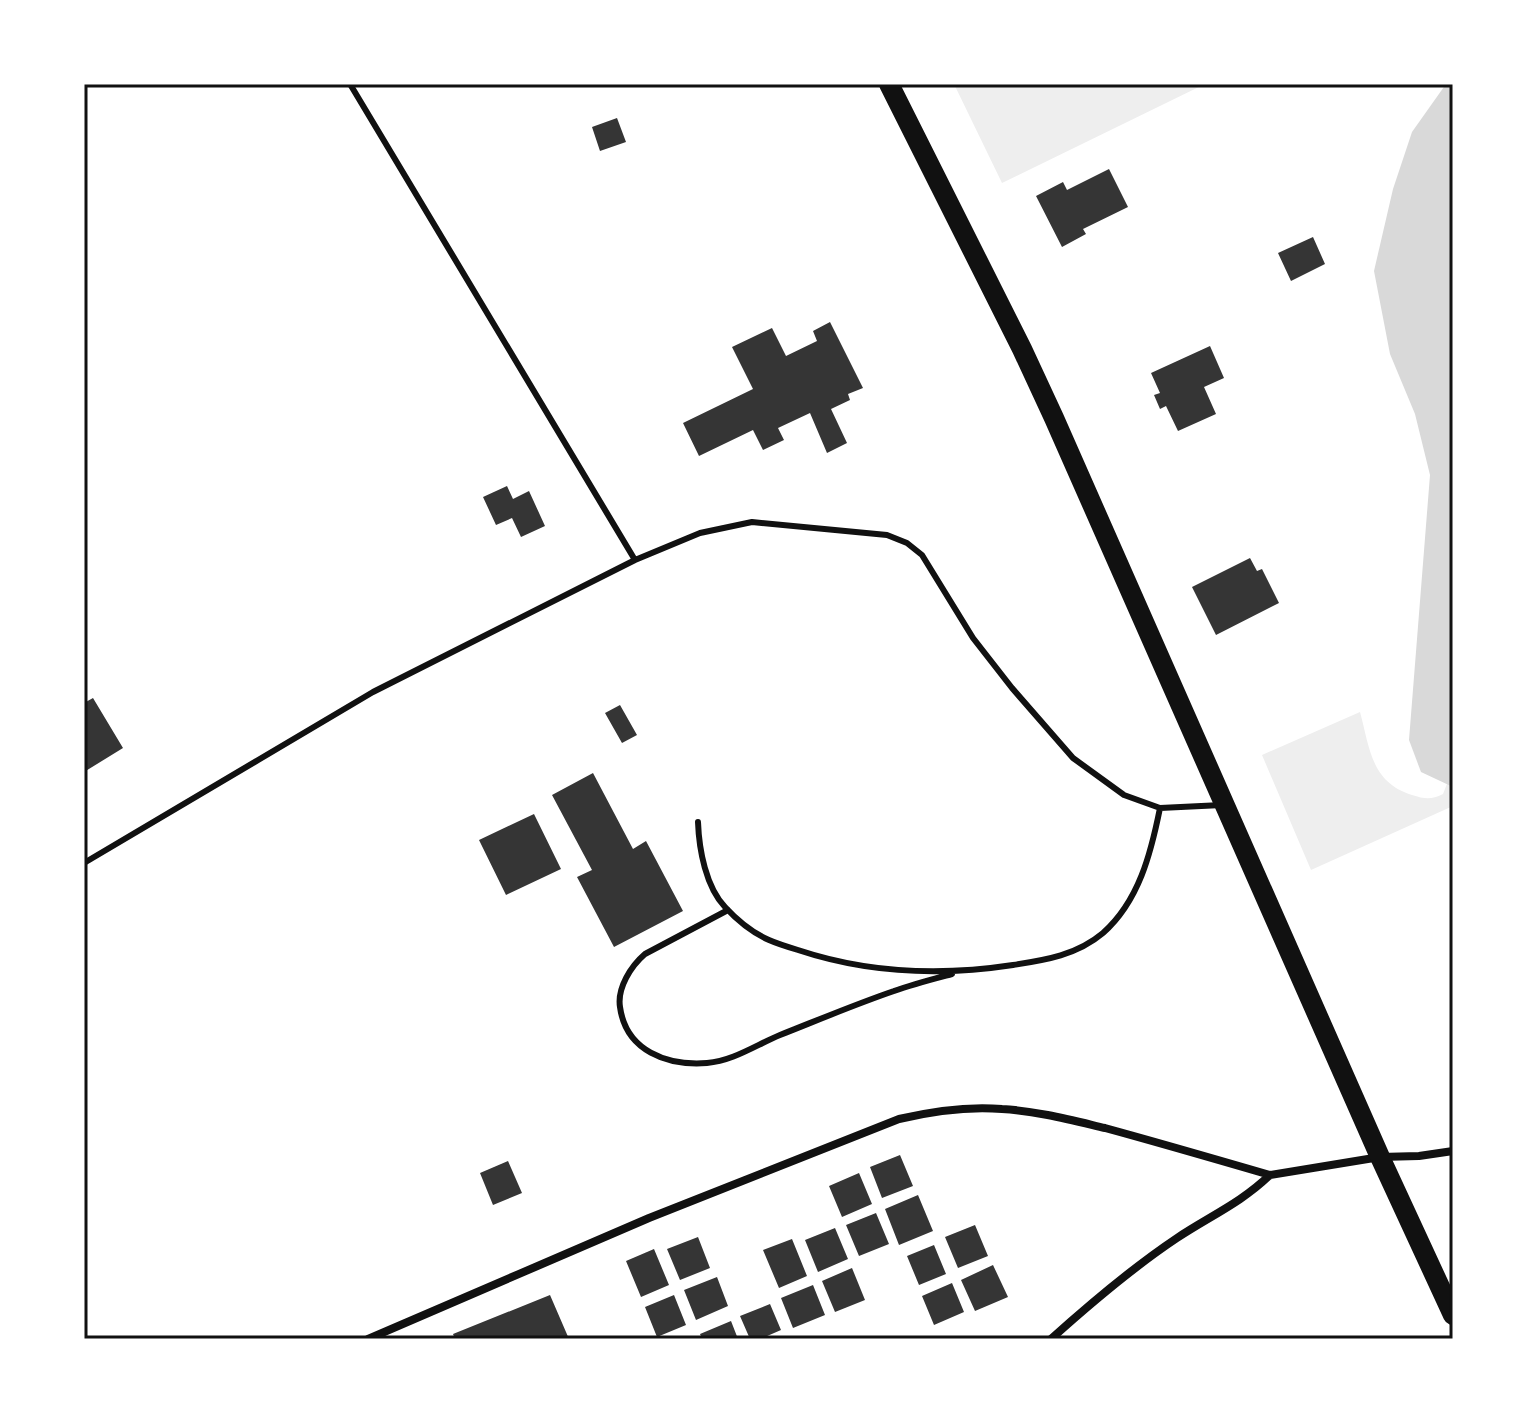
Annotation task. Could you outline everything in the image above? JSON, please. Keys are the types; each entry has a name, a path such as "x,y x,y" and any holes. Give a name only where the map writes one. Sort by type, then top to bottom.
{"main road":[{"path":"889,84 1022,349 1453,1315"}],"street":[{"path":"368,1339 649,1218 899,1119 934,1111 1000,1108 1064,1118 1270,1175 1380,1157 1453,1151"},
{"path":"1051,1339 1132,1270 1180,1236 1251,1193 1270,1175"}],"lane":[{"path":"350,84 635,560"},
{"path":"84,863 373,692 635,560 700,533 752,522 887,535 907,543 922,555 973,638 1073,758 1124,795 1160,808 1225,804"},
{"path":"698,822 698,844 708,876 723,906 769,940 851,965 904,971 966,970 1063,956 1104,932 1124,910 1137,887 1151,853 1160,808"},
{"path":"728,910 645,954 635,963 620,995 620,1007 626,1028 636,1043 653,1056 682,1063 709,1063 738,1055 895,990 966,970"}],"shaded area":[{"path":"954,84 1205,84 1002,183"},
{"path":"1446,84 1453,84 1453,787 1421,772 1409,740 1430,475 1415,414 1390,354 1374,271 1393,189 1412,132"},
{"path":"1360,712 1374,762 1388,782 1412,795 1431,798 1443,794 1450,776 1453,776 1453,806 1311,870 1262,755"}],"building":[{"path":"617,118 626,142 600,151 592,127"},
{"path":"1109,169 1128,207 1083,229 1086,234 1062,247 1036,196 1063,182 1067,190"},
{"path":"1313,237 1325,264 1291,281 1278,253"},
{"path":"830,322 863,388 848,394 850,400 831,409 847,443 827,453 810,413 778,428 784,440 763,450 753,430 699,456 683,423 753,389 732,347 772,328 786,356 817,341 813,331"},
{"path":"1210,346 1224,378 1204,387 1216,414 1178,431 1166,406 1160,409 1154,395 1160,393 1151,373"},
{"path":"507,486 513,499 529,491 545,526 521,537 512,518 496,525 483,497"},
{"path":"1250,558 1257,571 1262,569 1279,603 1216,635 1192,587"},
{"path":"93,698 123,748 84,772 84,703"},
{"path":"620,705 637,735 622,743 605,713"},
{"path":"593,773 633,849 646,841 683,911 614,947 577,877 592,870 552,795"},
{"path":"534,814 561,869 506,895 479,840"},
{"path":"900,1155 913,1186 882,1198 870,1167"},
{"path":"508,1161 522,1193 493,1205 480,1173"},
{"path":"859,1173 872,1204 842,1217 829,1186"},
{"path":"918,1195 933,1231 899,1245 885,1209"},
{"path":"876,1213 889,1244 859,1256 846,1225"},
{"path":"975,1225 988,1256 958,1268 945,1237"},
{"path":"835,1228 848,1259 818,1272 805,1240"},
{"path":"698,1237 710,1268 680,1280 667,1249"},
{"path":"792,1239 807,1276 779,1288 763,1250"},
{"path":"934,1245 946,1274 919,1285 907,1256"},
{"path":"654,1249 669,1285 641,1297 626,1261"},
{"path":"993,1265 1008,1297 975,1311 961,1280"},
{"path":"852,1268 865,1300 835,1312 822,1281"},
{"path":"717,1277 728,1306 696,1320 684,1290"},
{"path":"952,1283 964,1312 934,1325 922,1296"},
{"path":"813,1285 825,1315 793,1328 781,1298"},
{"path":"550,1295 569,1339 455,1339 453,1334"},
{"path":"674,1295 686,1325 657,1337 645,1307"},
{"path":"770,1304 781,1330 760,1339 750,1339 740,1316"},
{"path":"731,1321 738,1339 702,1339 700,1334"}]}
